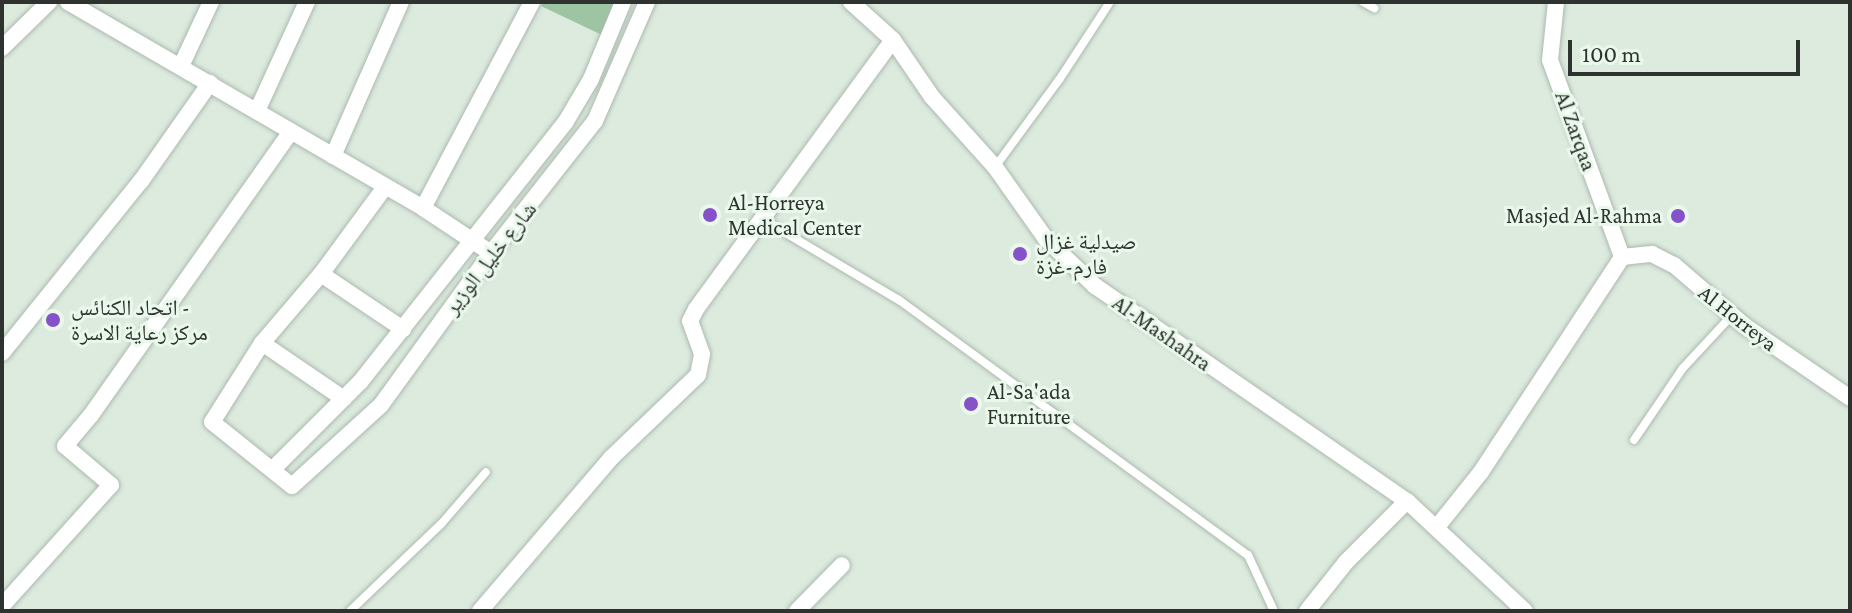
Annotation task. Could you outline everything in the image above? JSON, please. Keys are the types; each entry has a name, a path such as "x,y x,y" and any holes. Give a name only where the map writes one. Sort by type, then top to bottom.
{"street":[{"path":"2,48 49,2"},
{"path":"68,2 423,208 491,253"},
{"path":"181,66 211,2"},
{"path":"257,111 307,2"},
{"path":"333,156 401,2"},
{"path":"423,208 532,2"},
{"name":"شارع خليل الوزير","path":"623,2 591,79 565,123 344,399 273,469 292,486 381,405 491,253 595,121 647,2"},
{"name":"Al-Mashahra","path":"851,2 893,40 932,97 995,167 1046,239 1095,286 1407,501 1525,611"},
{"name":"Al Zarqaa","path":"1556,2 1550,60 1622,257"},
{"path":"480,611 611,458 698,375 702,354 690,321 893,40"},
{"path":"2,353 141,181 210,83"},
{"path":"2,606 111,485 65,446 91,415 291,132"},
{"path":"273,469 212,422 262,343 321,274 385,187"},
{"name":"Al Horreya","path":"1622,257 1652,254 1674,265 1732,315 1850,398"},
{"path":"1437,527 1481,472 1622,257"},
{"path":"321,274 403,329"},
{"path":"262,343 344,399"},
{"path":"1307,611 1346,562 1407,501"},
{"path":"797,611 842,565"}],"lane":[{"path":"995,167 1059,80 1110,2"},
{"path":"1363,2 1374,8"},
{"path":"764,220 899,300 1248,555 1274,611"},
{"path":"1634,440 1683,368 1732,315"},
{"path":"350,611 442,523 486,472"}],"green space":[{"path":"543,2 617,2 604,36 541,6"}],"place":[{"name":"Al-Horreya Medical Center","path":"710,215"},
{"name":"Masjed Al-Rahma","path":"1678,216"},
{"name":"صيدلية غزال فارم-غزة","path":"1020,254"},
{"name":"اتحاد الكنائس - مركز رعاية الاسرة","path":"53,320"},
{"name":"Al-Sa'ada Furniture","path":"971,404"}]}
